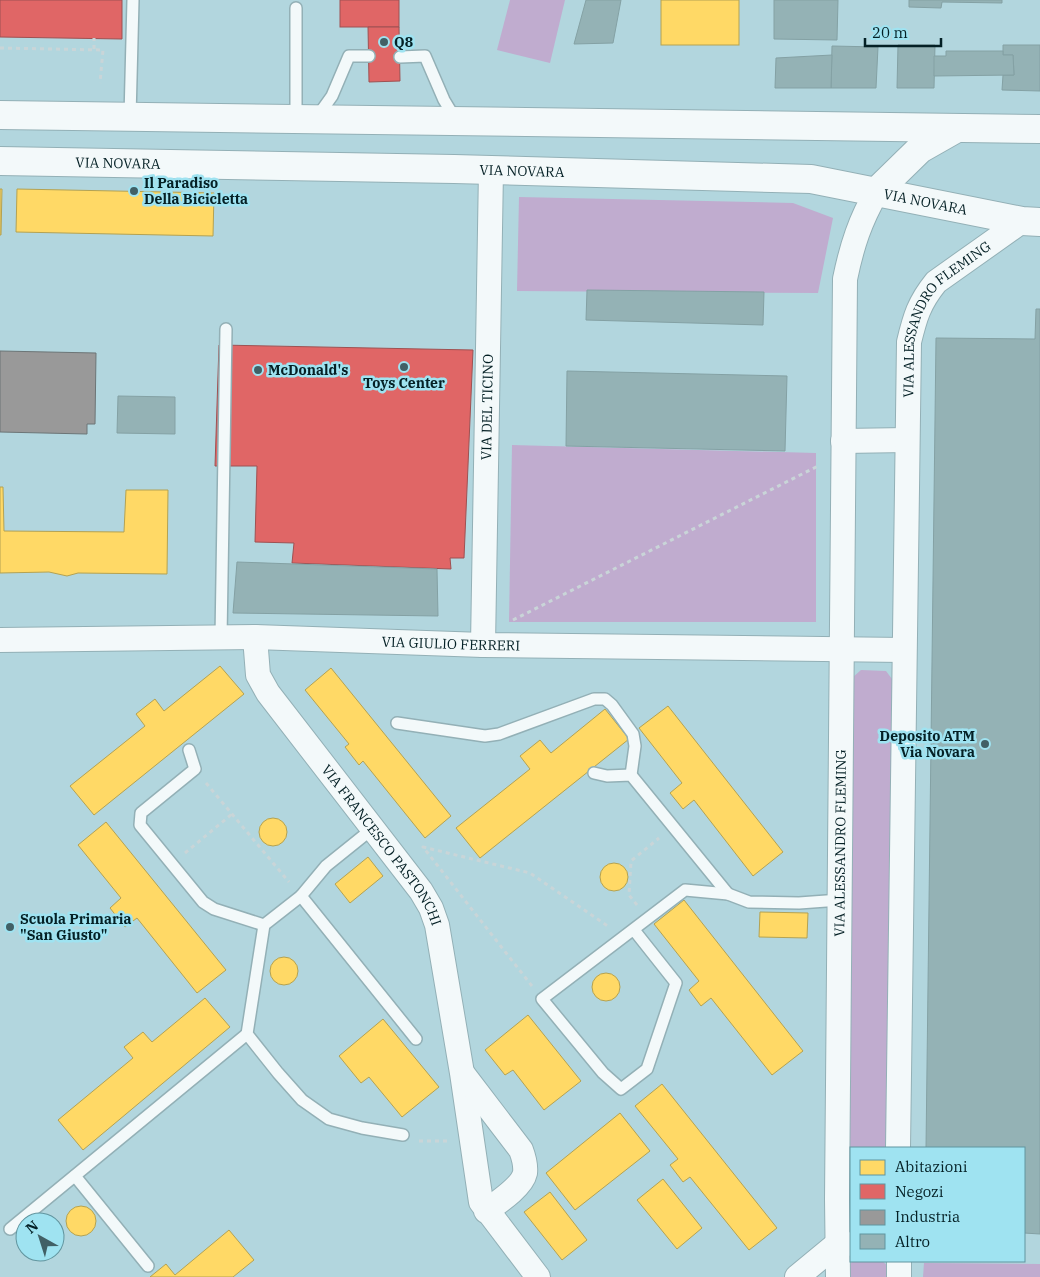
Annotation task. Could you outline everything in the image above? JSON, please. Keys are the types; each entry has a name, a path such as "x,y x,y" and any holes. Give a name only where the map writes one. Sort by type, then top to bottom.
{"street":[{"path":"0,115 1040,129"},
{"path":"877,191 920,149 958,127"},
{"name":"VIA NOVARA","path":"0,161 491,170 811,179 1031,222"},
{"name":"VIA DEL TICINO","path":"483,645 491,170"},
{"name":"VIA ALESSANDRO FLEMING","path":"838,1277 844,1244 840,900 845,279 859,225 877,191"},
{"name":"VIA ALESSANDRO FLEMING","path":"898,1147 909,342 916,313 936,282 1031,222"},
{"path":"843,441 907,440"},
{"name":"VIA GIULIO FERRERI","path":"0,640 255,638 483,645 904,650"},
{"name":"VIA FRANCESCO PASTONCHI","path":"255,638 258,675 268,693 421,892 434,916 462,1073 481,1202 538,1277"},
{"name":"VIA FRANCESCO PASTONCHI","path":"462,1073 521,1150 525,1162 525,1175 516,1188 486,1211"},
{"path":"797,1277 844,1244"},
{"path":"899,1262 899,1277"}],"lane":[{"path":"130,117 133,0"},
{"path":"296,8 305,120"},
{"path":"305,120 332,96 349,56 369,56"},
{"path":"400,57 425,56 444,100 457,122"},
{"path":"221,638 226,329"},
{"path":"396,723 485,736 499,734 594,699 604,700 612,705 633,734 636,746 631,775 728,894"},
{"path":"189,750 195,769 141,813 140,825 202,902 214,909 264,925"},
{"path":"594,773 608,776 631,775"},
{"path":"10,1229 247,1034 264,925 301,896 326,866 372,829"},
{"path":"634,930 676,983 647,1069 621,1089 602,1073 542,999 685,890 728,894 749,902 840,900"},
{"path":"301,896 416,1039"},
{"path":"247,1034 278,1074 302,1100 329,1119 362,1128 402,1135"},
{"path":"75,1176 148,1266"}],"path":[{"path":"94,38 94,49"},
{"path":"0,48 103,50 100,83"},
{"path":"508,624 518,617 825,462"},
{"path":"195,769 301,896"},
{"path":"172,864 232,814"},
{"path":"647,919 629,895 630,861 673,827"},
{"path":"542,999 424,847 530,872 624,937"},
{"path":"402,1135 413,1141 454,1141"}],"shaded area":[{"path":"510,0 565,0 550,63 497,50"},
{"path":"519,197 793,203 833,218 818,293 517,291"},
{"path":"512,445 816,453 816,622 509,622"},
{"path":"861,670 886,671 892,679 889,1147 850,1147 850,1196 848,1194 852,678"},
{"path":"852,1262 883,1262 888,1266 888,1277 847,1277 846,1268"},
{"path":"924,1263 1040,1264 1040,1277 923,1277"}],"building: Abitazioni":[{"path":"661,0 739,0 739,45 661,45"},
{"path":"0,189 2,189 1,235 0,235"},
{"path":"17,189 214,193 213,236 16,232"},
{"path":"0,487 3,487 4,531 124,532 126,490 168,490 167,574 78,573 67,576 49,572 0,573"},
{"path":"220,666 244,694 94,815 70,786 145,726 136,714 155,699 164,711"},
{"path":"331,668 451,816 425,838 363,761 359,765 345,747 349,744 305,690"},
{"path":"668,706 783,852 753,876 694,800 683,809 670,793 682,783 639,728"},
{"path":"605,709 629,739 480,858 456,828 530,769 520,756 540,740 551,753"},
{"path":"273,818 283,822 287,832 283,842 273,846 263,842 259,832 263,822"},
{"path":"106,822 226,970 197,993 137,918 125,927 110,908 121,898 78,845"},
{"path":"368,857 383,876 350,903 335,884"},
{"path":"614,863 624,867 628,877 624,887 614,891 604,887 600,877 604,867"},
{"path":"684,900 803,1051 772,1075 711,998 701,1006 689,990 699,981 654,924"},
{"path":"760,912 808,913 807,938 759,937"},
{"path":"284,957 294,961 298,971 294,981 284,985 274,981 270,971 274,961"},
{"path":"606,973 616,977 620,987 616,997 606,1001 596,997 592,987 596,977"},
{"path":"205,998 230,1027 83,1150 58,1120 133,1058 124,1047 143,1032 152,1042"},
{"path":"528,1015 581,1081 544,1110 513,1070 505,1075 485,1050"},
{"path":"383,1019 439,1087 402,1117 369,1077 361,1083 339,1056"},
{"path":"662,1084 777,1228 749,1250 690,1177 683,1182 670,1165 678,1159 635,1106"},
{"path":"620,1113 650,1151 575,1210 546,1173"},
{"path":"663,1179 702,1228 677,1249 637,1200"},
{"path":"550,1192 587,1240 562,1260 524,1212"},
{"path":"81,1206 91,1211 96,1221 91,1231 81,1236 71,1231 66,1221 71,1211"},
{"path":"229,1230 254,1260 233,1277 150,1277 166,1264 175,1275"}],"building: Negozi":[{"path":"0,0 122,0 122,39 0,37"},
{"path":"340,0 399,0 399,27 340,27"},
{"path":"368,27 399,27 400,81 369,82"},
{"path":"219,345 473,350 464,558 450,558 451,569 292,563 294,543 255,542 257,466 215,466"}],"building: Industria":[{"path":"0,351 96,353 95,424 87,424 87,434 0,432"}],"building: Altro":[{"path":"586,0 621,0 613,43 574,44"},
{"path":"774,0 838,0 837,40 774,39"},
{"path":"909,0 1002,0 1002,3 942,2 941,8 909,7"},
{"path":"898,45 935,45 934,88 897,88"},
{"path":"1003,45 1040,45 1040,91 1002,90 1003,75 1014,75 1013,55 1003,55"},
{"path":"832,46 878,47 876,88 831,88"},
{"path":"946,51 1003,51 1003,55 1013,55 1014,75 934,76 934,56 946,56"},
{"path":"832,55 831,88 775,88 776,58"},
{"path":"587,290 764,292 763,325 586,320"},
{"name":"Deposito ATM Via Novara","path":"1036,309 1040,309 1040,1234 1025,1233 1025,1147 926,1147 936,338 1035,339"},
{"path":"567,371 787,376 785,451 566,446"},
{"path":"118,396 175,397 175,434 117,433"},
{"path":"237,562 437,569 438,616 233,613"}],"place":[{"name":"Q8","path":"384,42"},
{"name":"Il Paradiso Della Bicicletta","path":"134,191"},
{"name":"Toys Center","path":"404,367"},
{"name":"McDonald's","path":"258,370"},
{"name":"Deposito ATM Via Novara","path":"985,744"},
{"name":"Scuola Primaria \"San Giusto\"","path":"10,927"}]}
